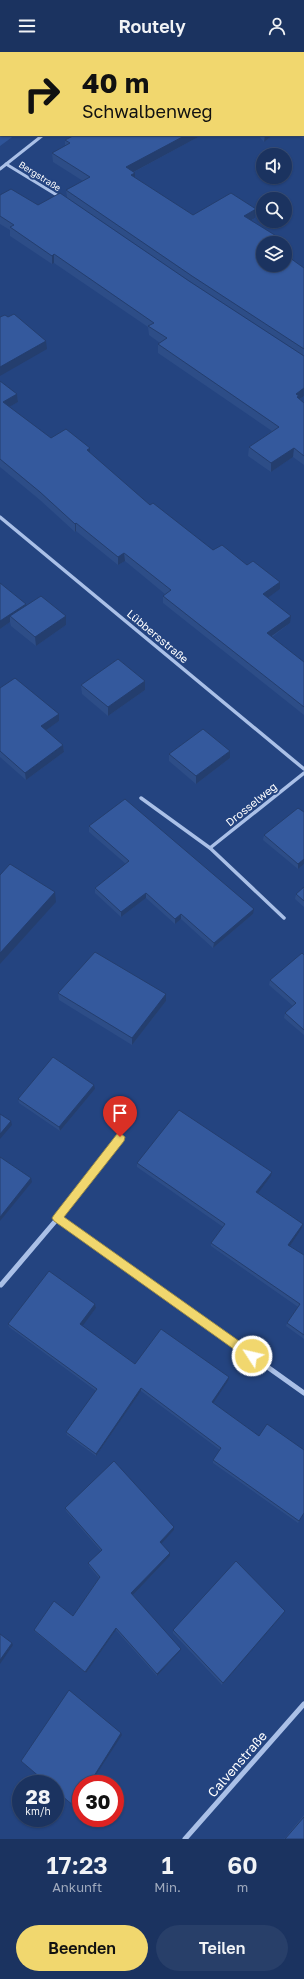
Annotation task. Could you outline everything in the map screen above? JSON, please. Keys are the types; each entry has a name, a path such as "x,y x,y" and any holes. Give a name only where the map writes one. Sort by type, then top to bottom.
{"street":[{"path":"0,168 42,136"},
{"name":"Bergstraße","path":"6,164 61,197"},
{"name":"Lübbersstraße","path":"0,517 304,769"},
{"name":"Drosselweg","path":"210,848 304,773"},
{"path":"141,798 210,848 284,918"},
{"path":"1,1285 58,1218 120,1137"},
{"path":"58,1218 304,1393"},
{"name":"Calvenstraße","path":"185,1839 304,1704"}],"shaded area":[{"path":"0,136 14,136 0,146"}],"building":[{"path":"73,136 184,136 126,167 135,173 131,175 193,215 231,193 256,209 244,216 256,223 256,228 263,228 276,236 256,236 256,272 292,272 292,259 304,268 304,349 192,276 66,190 90,177 52,153 70,143 65,140"},
{"path":"11,189 38,205 60,193 189,281 304,356 304,388 296,394 299,396 297,397 304,403 304,456 294,448 271,463 249,447 279,427 158,344 167,338 148,326 154,323 54,254 52,256 10,227 14,225 0,216 0,195"},
{"path":"14,314 46,341 0,367 0,317 5,315 8,317"},
{"path":"0,381 17,394 3,402 51,438 66,429 90,448 87,450 150,505 153,503 213,550 222,545 247,565 253,561 280,582 263,594 291,616 267,633 304,662 304,707 163,596 171,590 124,553 118,557 76,523 75,524 40,492 0,459"},
{"path":"0,583 26,604 0,621"},
{"path":"41,596 66,616 35,637 10,616"},
{"path":"118,659 145,681 108,707 81,685"},
{"path":"15,678 59,714 41,726 63,745 25,773 0,751 0,688"},
{"path":"203,729 230,751 196,776 169,754"},
{"path":"125,799 254,909 214,943 181,914 175,919 146,893 121,912 95,888 129,861 89,826"},
{"path":"298,808 304,812 304,859 298,864 264,835"},
{"path":"10,864 55,892 0,953 0,875"},
{"path":"304,887 304,901 296,894"},
{"path":"95,952 166,994 132,1038 58,993"},
{"path":"302,953 304,955 304,1030 285,1013 296,1003 270,980"},
{"path":"53,1057 94,1085 59,1127 18,1099"},
{"path":"179,1110 272,1172 256,1192 303,1224 288,1245 304,1255 304,1335 287,1323 300,1304 211,1243 225,1224 137,1163"},
{"path":"0,1114 11,1121 0,1134"},
{"path":"0,1157 31,1178 0,1217"},
{"path":"49,1271 95,1304 80,1324 135,1364 161,1329 229,1377 212,1402 259,1436 267,1424 304,1450 304,1513 299,1521 213,1460 221,1448 141,1388 96,1454 66,1432 97,1389 8,1324"},
{"path":"114,1461 174,1527 160,1542 170,1553 131,1593 181,1649 157,1674 116,1628 85,1672 34,1630 54,1601 73,1616 100,1577 88,1563 102,1550 65,1508"},
{"path":"236,1561 285,1611 223,1683 173,1630"},
{"path":"0,1634 12,1643 0,1660"},
{"path":"69,1690 121,1733 95,1775 72,1775 72,1804 64,1798 64,1775 37,1775 21,1761"},
{"path":"304,1817 304,1839 285,1839"}],"route":[{"path":"120,1137 58,1218 98,1248 252,1356"}]}
